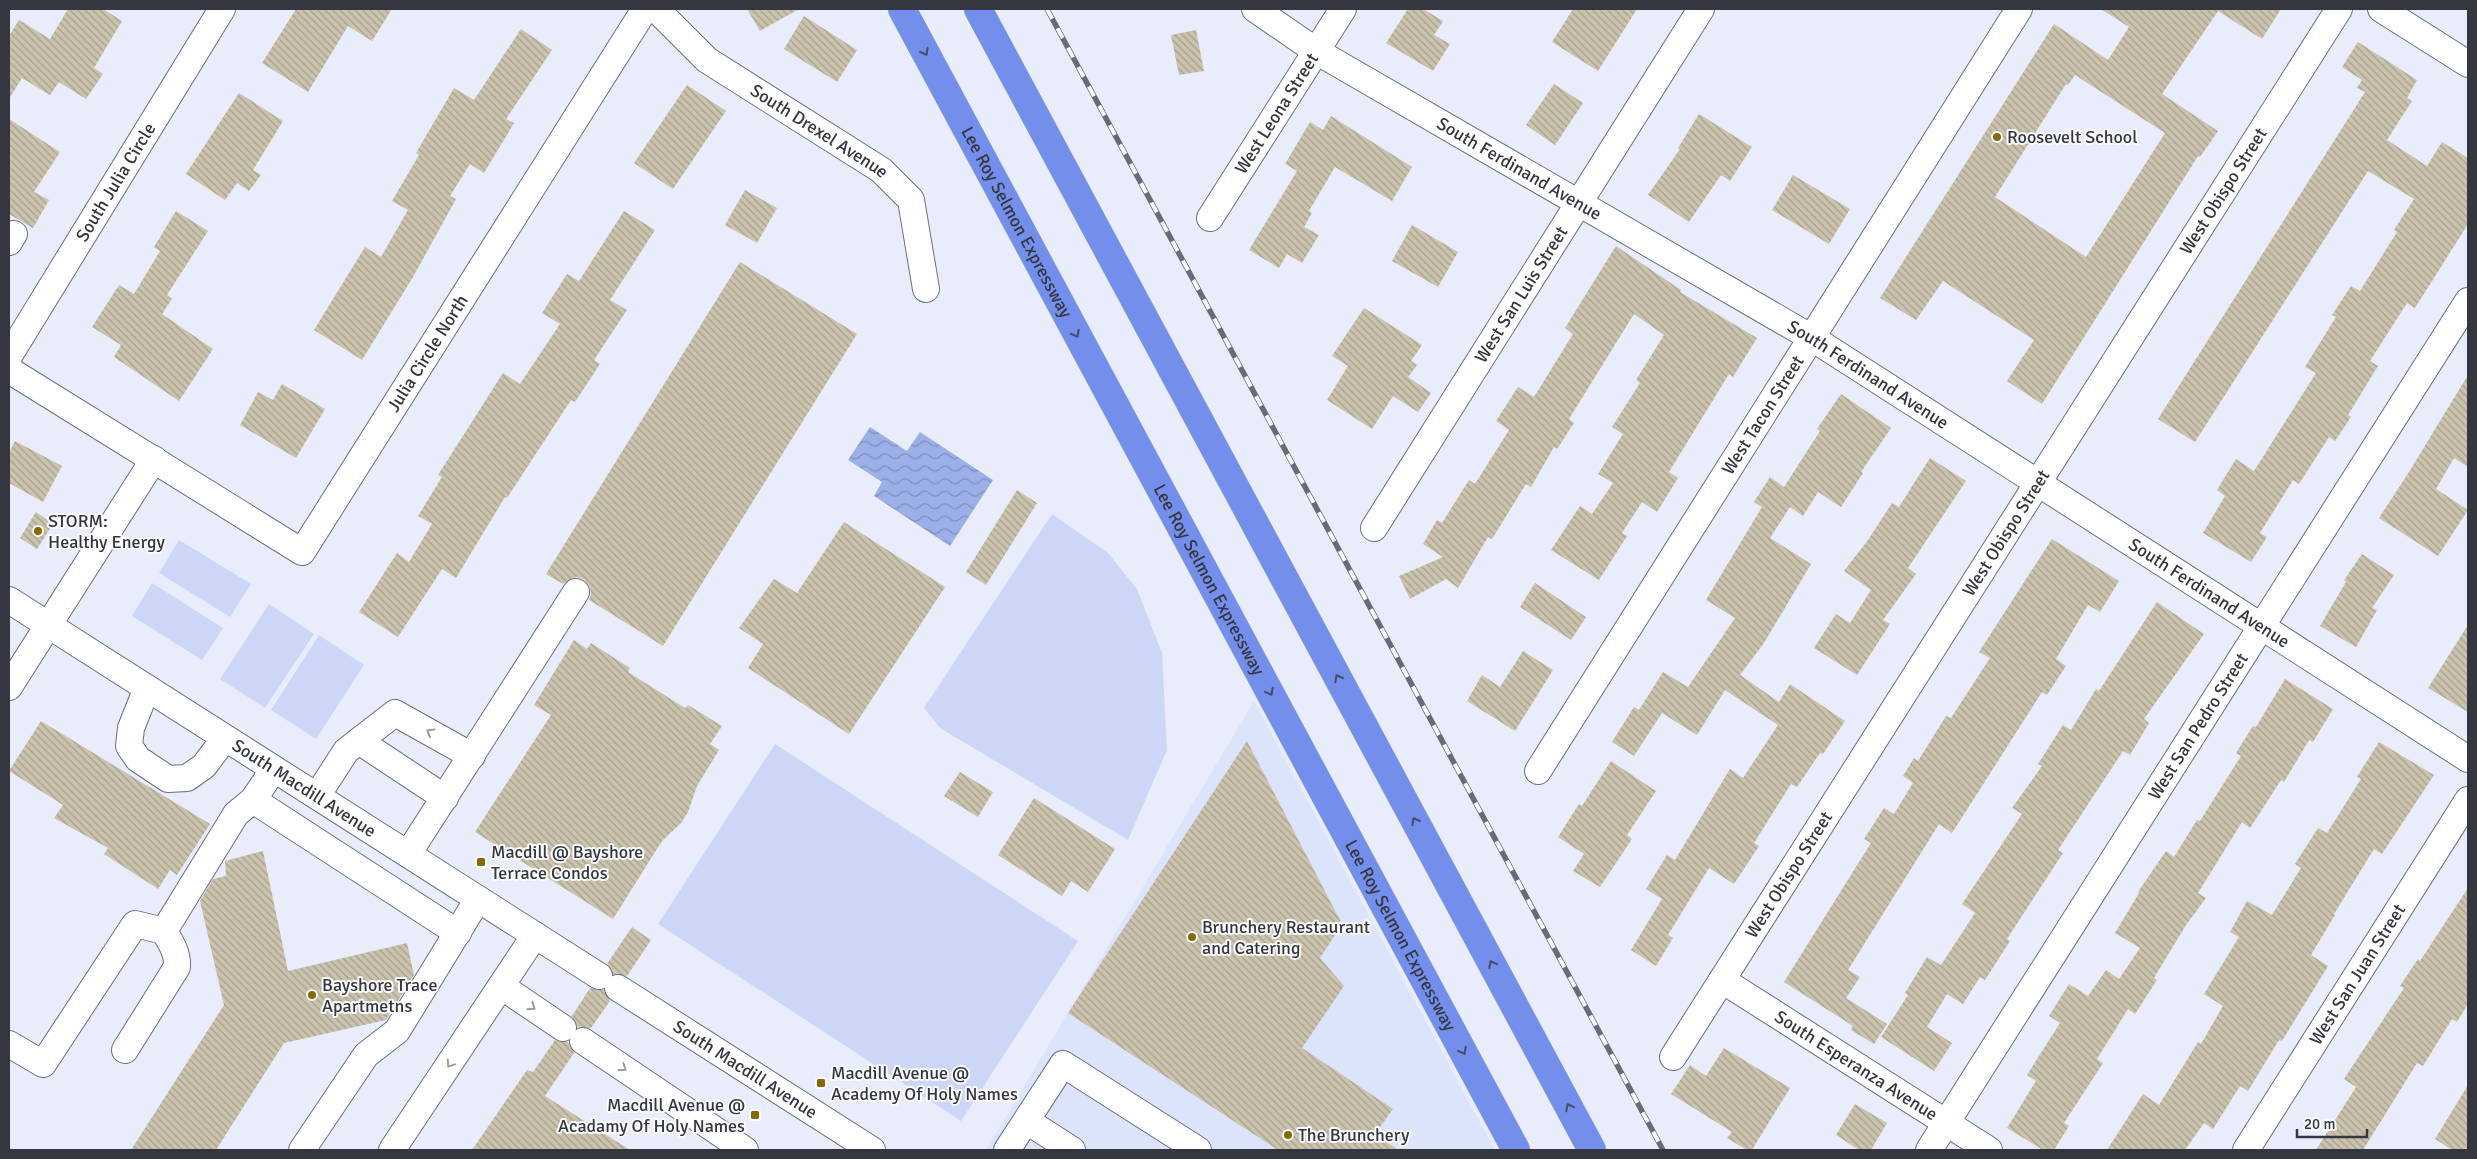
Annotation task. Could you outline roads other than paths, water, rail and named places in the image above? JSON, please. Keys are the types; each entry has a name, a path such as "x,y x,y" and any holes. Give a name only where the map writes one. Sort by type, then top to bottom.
{"highway":[{"name":"Lee Roy Selmon Expressway","path":"902,9 1516,1150"},
{"path":"978,9 1592,1150"}],"street":[{"name":"South Julia Circle","path":"9,356 222,9"},
{"name":"Julia Circle North","path":"154,459 302,552 645,9"},
{"name":"South Drexel Avenue","path":"656,9 707,60 881,170 911,200 926,289"},
{"name":"South Ferdinand Avenue","path":"1255,9 1316,50 1812,338 2468,759"},
{"name":"West Leona Street","path":"1210,218 1343,9"},
{"name":"West San Luis Street","path":"1374,528 1701,9"},
{"name":"West Tacon Street","path":"1538,771 2019,9"},
{"name":"West Obispo Street","path":"1673,1057 2338,9"},
{"path":"2380,9 2468,64"},
{"name":"West San Pedro Street","path":"1928,1150 2468,301"},
{"path":"9,370 154,459 9,687"},
{"path":"408,854 576,592"},
{"name":"South Macdill Avenue","path":"9,600 872,1150"},
{"path":"147,688 130,728 129,746 138,759 168,779 186,778 204,766 225,738"},
{"path":"317,796 346,751 395,713 472,756"},
{"path":"360,741 445,798"},
{"path":"164,931 236,814 253,800 274,768"},
{"path":"253,800 458,933"},
{"name":"West San Juan Street","path":"2246,1150 2468,800"},
{"path":"302,1150 366,1055 397,1031 478,899"},
{"path":"9,1044 42,1064 135,924 164,931 178,959 177,967 125,1050"},
{"path":"392,1150 535,935"},
{"name":"South Esperanza Avenue","path":"1722,980 1990,1150"},
{"path":"501,986 745,1150"},
{"path":"1007,1150 1063,1064 1198,1150"},
{"path":"1027,1121 1072,1150"}],"water":[{"path":"870,427 907,451 920,432 993,480 950,546 874,496 882,482 848,460"}],"railway":[{"path":"1047,9 1663,1150"}],"place":[{"name":"Roosevelt School","path":"1997,137"},
{"name":"STORM: Healthy Energy","path":"38,531"},
{"name":"Macdill @ Bayshore Terrace Condos","path":"481,862"},
{"name":"Brunchery Restaurant and Catering","path":"1192,937"},
{"name":"Bayshore Trace Apartmetns","path":"312,995"},
{"name":"Macdill Avenue @ Academy Of Holy Names","path":"821,1083"},
{"name":"Macdill Avenue @ Acadamy Of Holy Names","path":"755,1115"},
{"name":"The Brunchery","path":"1288,1135"}]}
